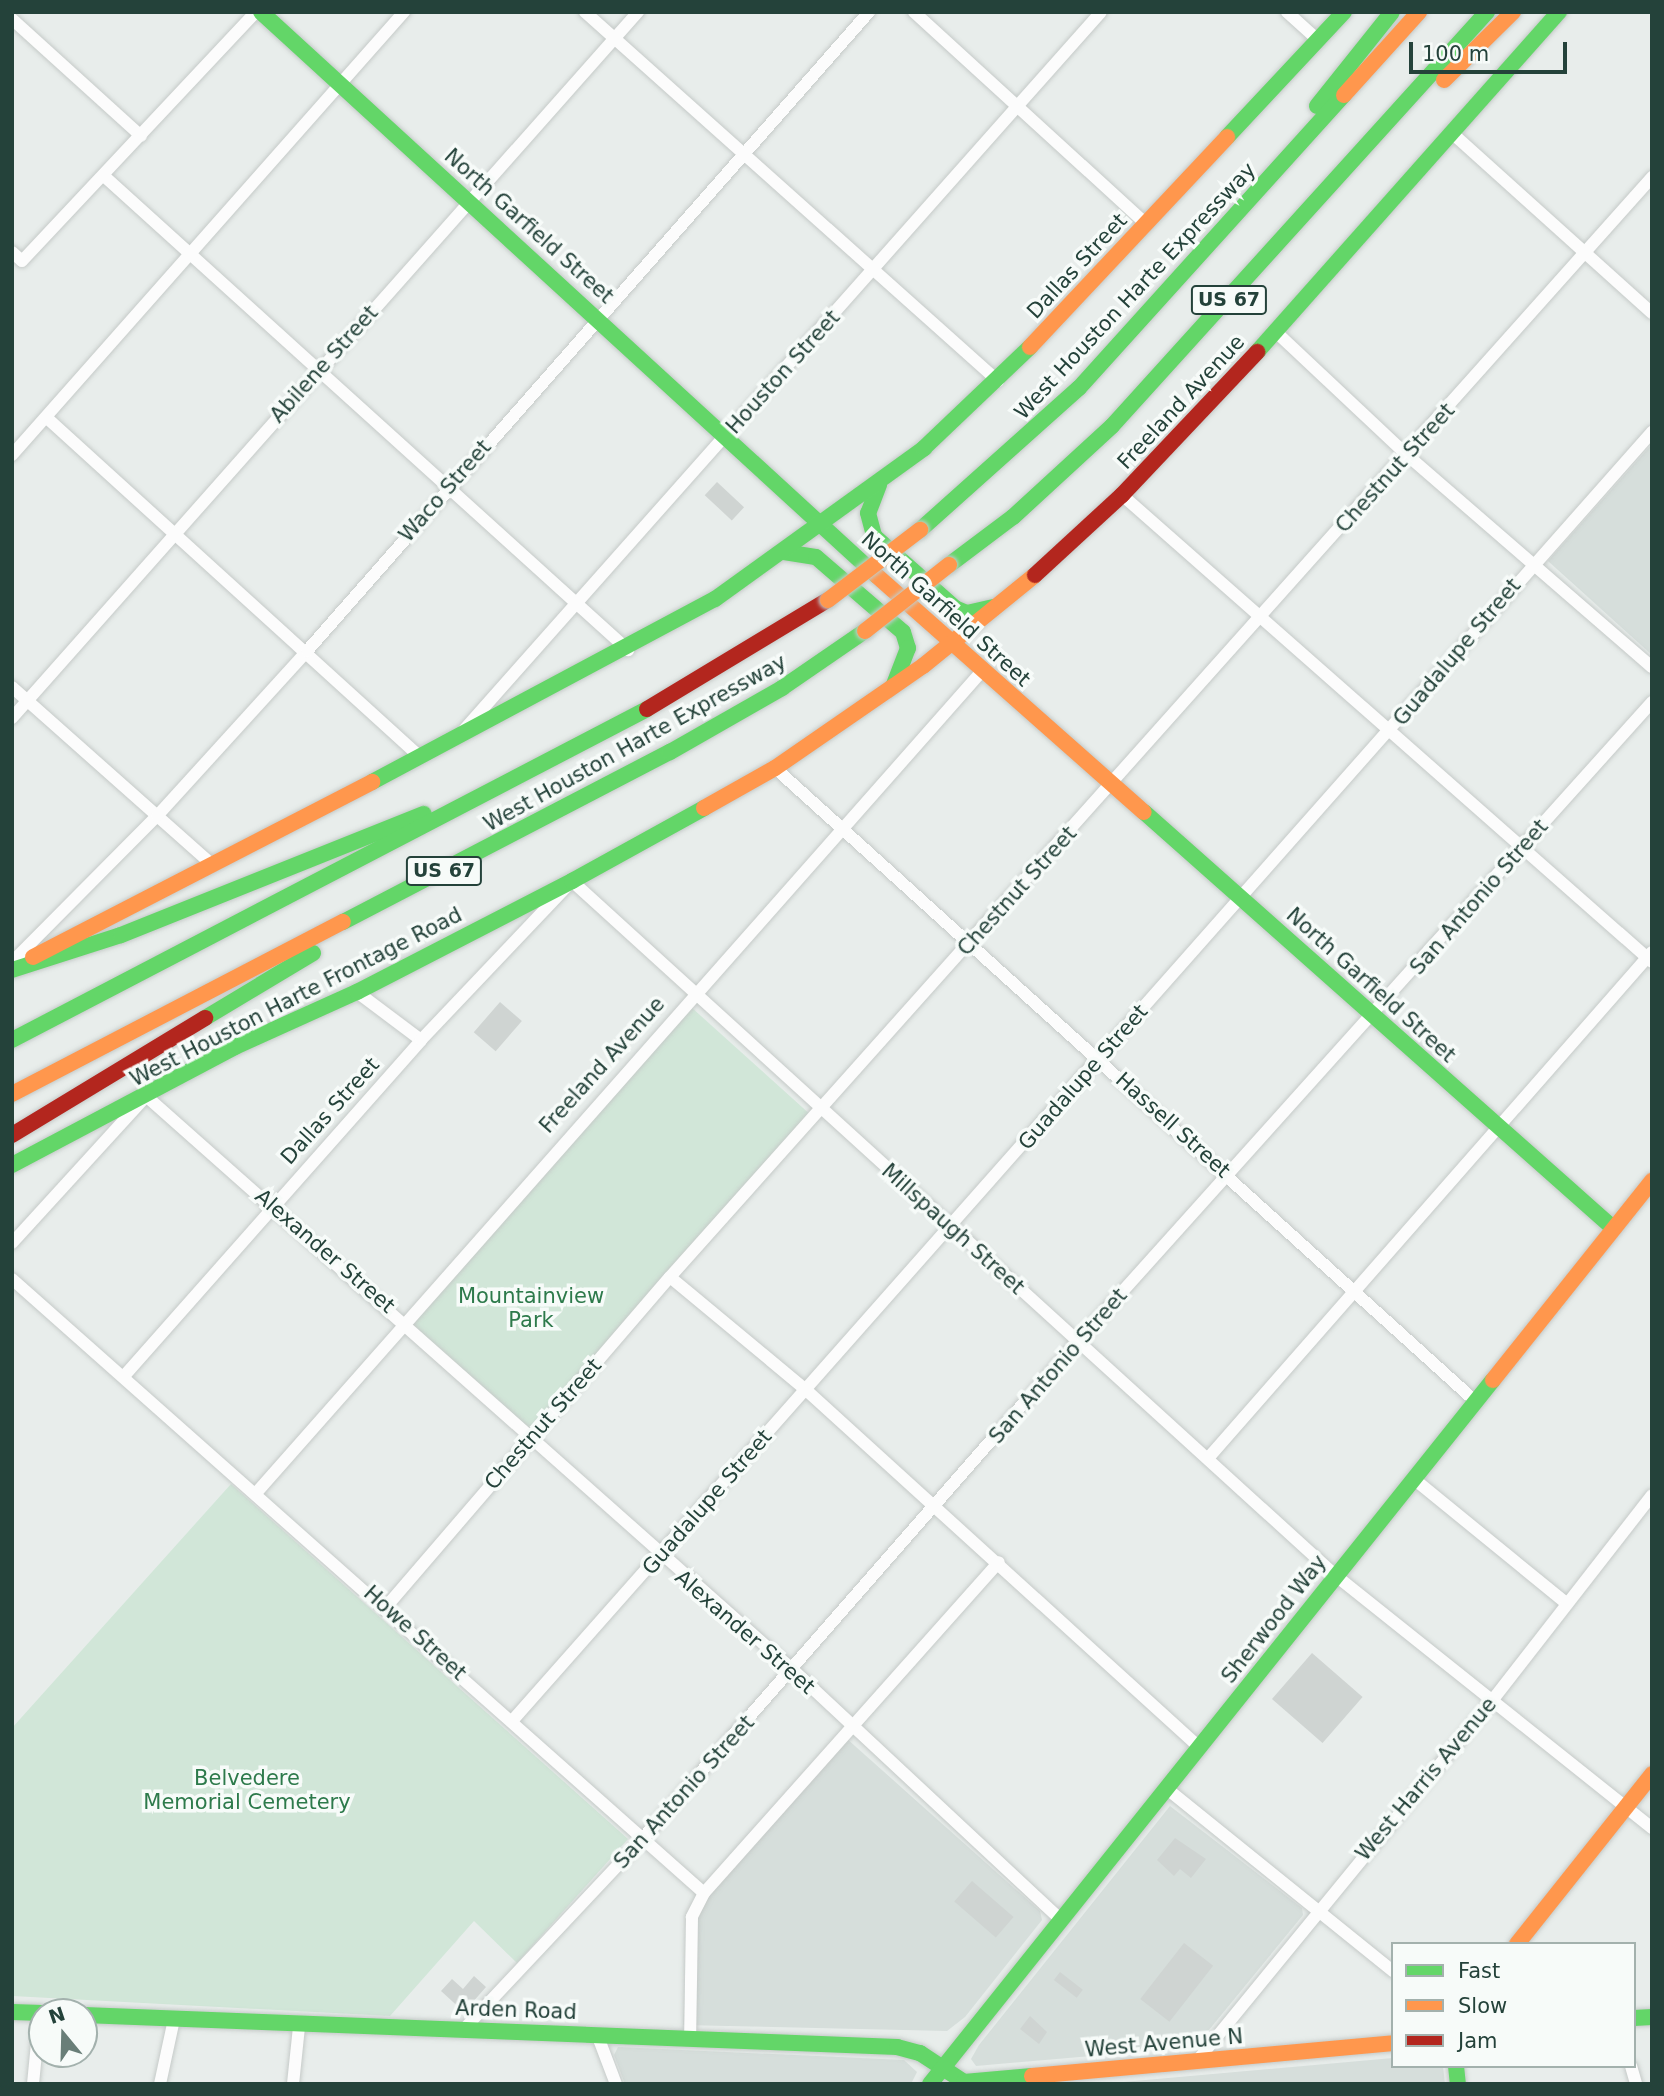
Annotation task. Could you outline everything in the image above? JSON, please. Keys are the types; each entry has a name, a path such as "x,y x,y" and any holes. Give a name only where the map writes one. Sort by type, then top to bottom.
{"main road":[{"name":"North Garfield Street","path":"259,12 338,87 473,201 600,317 724,438 821,526 1614,1228"},
{"name":"Dallas Street","path":"821,526 880,481 998,381 1344,12"},
{"path":"1197,257 1392,12"},
{"name":"West Houston Harte Expressway","path":"12,1040 530,773 704,678 828,600 920,530 1079,388 1419,12"},
{"name":"West Houston Harte Expressway","path":"12,1094 522,831 782,688 865,631 1013,517 1112,426 1303,219 1487,12"},
{"path":"1303,219 1513,12"},
{"name":"Freeland Avenue","path":"953,643 1003,604 1122,495 1276,332 1559,12"},
{"path":"880,481 868,513 874,536 955,608 967,613 1003,604"},
{"path":"12,969 209,862 463,731 628,650 821,526"},
{"path":"784,552 816,557 903,632 908,648 892,687"},
{"name":"West Houston Harte Frontage Road","path":"12,1165 235,1047 357,992 572,881 775,768 953,643"},
{"path":"12,969 121,935 530,773"},
{"path":"12,1135 522,831"},
{"name":"Sherwood Way","path":"930,2084 1652,1181"},
{"path":"1519,1942 1652,1774"},
{"name":"Arden Road","path":"98,2016 299,2027 464,2029 897,2047 942,2068"},
{"name":"West Avenue N","path":"942,2068 964,2081 1391,2043"}],"street":[{"path":"17,257 104,176 259,12"},
{"path":"12,455 193,254 404,12"},
{"path":"585,12 998,381"},
{"name":"Abilene Street","path":"12,718 638,12"},
{"name":"Waco Street","path":"12,962 157,816 307,651 449,486 869,12"},
{"path":"915,12 1146,224"},
{"name":"Houston Street","path":"463,731 874,271 1101,12"},
{"path":"1287,12 1319,41"},
{"path":"15,19 141,136"},
{"path":"1451,133 1652,313"},
{"path":"104,176 320,368 628,650"},
{"name":"Chestnut Street","path":"386,1606 670,1277 1407,455 1652,177"},
{"path":"1276,332 1407,455 1652,667"},
{"path":"47,418 174,535 307,651 419,756"},
{"name":"Guadalupe Street","path":"512,1721 1390,731 1533,562 1652,432"},
{"path":"1122,495 1522,848 1650,957 1210,1456"},
{"name":"Freeland Avenue","path":"257,1492 404,1320 983,670"},
{"path":"12,687 209,862"},
{"name":"San Antonio Street","path":"464,2029 644,1837 793,1670 1077,1341 1374,1016 1652,702"},
{"name":"Hassell Street","path":"775,768 1475,1401"},
{"name":"Millspaugh Street","path":"572,881 1077,1341 1210,1456 1335,1575 1652,1828"},
{"name":"Dallas Street","path":"125,1375 421,1040 572,881"},
{"path":"357,992 421,1040"},
{"path":"12,1243 146,1096"},
{"name":"Alexander Street","path":"146,1096 404,1320 659,1557 793,1670 849,1727 1060,1919"},
{"path":"670,1277 805,1389 934,1507 999,1562 1199,1747"},
{"name":"Howe Street","path":"12,1279 125,1375 386,1606 704,1893"},
{"path":"1414,1479 1565,1602"},
{"name":"West Harris Avenue","path":"1197,2061 1317,1909 1491,1702 1565,1602 1652,1495"},
{"path":"690,2038 692,1917 704,1893 849,1727 999,1562"},
{"path":"1166,1788 1391,1968"},
{"path":"160,2084 174,2019"},
{"path":"293,2084 299,2027"},
{"path":"597,2034 616,2084"}],"shaded area":[{"path":"1652,444 1652,655 1548,561"},
{"path":"846,1738 1040,1911 1042,1920 965,2017 947,2031 683,2025 688,1916"},
{"path":"1170,1806 1302,1908 1303,1915 1195,2047 976,2066 971,2059 979,2045"},
{"path":"618,2047 904,2060 917,2072 911,2084 625,2084 614,2055"},
{"path":"1391,2058 1391,2068 1443,2068 1445,2084 1101,2084"}],"green space":[{"name":"Mountainview Park","path":"691,1007 811,1115 529,1429 409,1321"},
{"name":"Belvedere Memorial Cemetery","path":"231,1484 628,1839 517,1963 474,1921 390,2016 98,2001 98,1998 12,1996 12,1728"}],"building":[{"path":"717,482 744,507 732,520 705,495"},
{"path":"500,1002 522,1021 496,1051 474,1032"},
{"path":"1312,1653 1363,1697 1323,1743 1272,1699"},
{"path":"1175,1838 1206,1859 1191,1878 1180,1869 1174,1876 1157,1860"},
{"path":"972,1881 1014,1917 996,1937 954,1901"},
{"path":"1184,1943 1213,1966 1169,2022 1140,1999"},
{"path":"1060,1972 1083,1990 1077,1998 1054,1980"},
{"path":"474,1976 486,1987 464,2012 441,1991 452,1979 463,1989"},
{"path":"1030,2016 1047,2032 1039,2044 1020,2029"}],"traffic: fast":[{"path":"261,12 877,576"},
{"path":"1227,137 1344,12"},
{"path":"1317,106 1392,12"},
{"path":"949,565 1013,517 1112,426 1487,12"},
{"path":"1257,352 1559,12"},
{"path":"920,530 1079,388 1344,95"},
{"path":"372,782 715,599 924,448 1030,347"},
{"path":"879,485 868,513 874,536 955,608 967,613 993,607"},
{"path":"784,552 816,557 903,632 908,648 894,684"},
{"path":"343,922 670,752 782,688 865,631"},
{"path":"12,1040 647,709"},
{"path":"12,1165 235,1047 357,992 572,881 704,808"},
{"path":"1144,812 1613,1228"},
{"path":"12,970 121,935 424,814"},
{"path":"205,1018 313,953"},
{"path":"930,2084 1493,1380"},
{"path":"12,2012 28,2013"},
{"path":"98,2016 897,2047 920,2053 964,2082 1032,2076"},
{"path":"1636,2018 1652,2017"},
{"path":"1456,2068 1458,2084"}],"traffic: slow":[{"path":"1344,95 1419,12"},
{"path":"1444,80 1513,12"},
{"path":"1030,347 1227,137"},
{"path":"828,600 920,530"},
{"path":"865,631 949,565"},
{"path":"704,808 775,768 923,666 1035,575"},
{"path":"877,576 1144,812"},
{"path":"33,957 372,782"},
{"path":"12,1094 343,922"},
{"path":"1493,1380 1652,1181"},
{"path":"1519,1942 1652,1774"},
{"path":"1032,2076 1391,2043"}],"traffic: jam":[{"path":"1035,575 1122,495 1257,352"},
{"path":"647,709 828,600"},
{"path":"12,1135 205,1018"}]}
